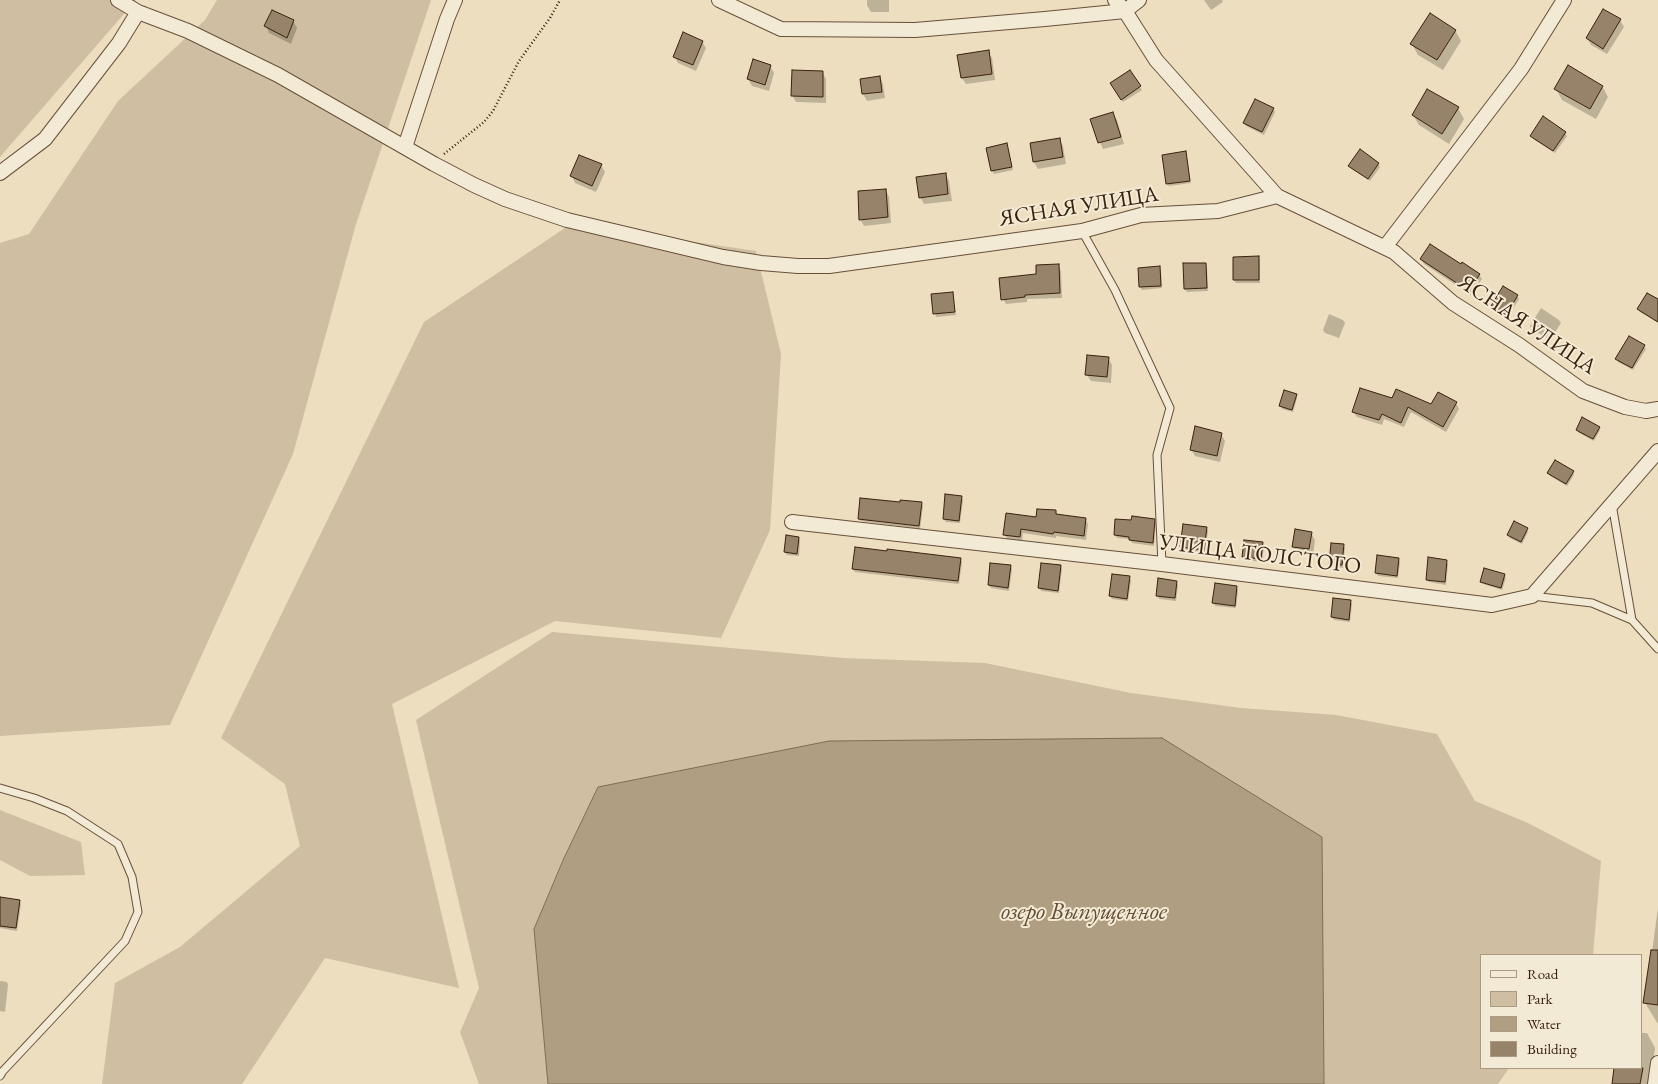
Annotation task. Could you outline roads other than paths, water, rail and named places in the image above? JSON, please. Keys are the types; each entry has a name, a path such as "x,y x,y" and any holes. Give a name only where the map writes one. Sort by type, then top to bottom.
{"street":[{"name":"ЯСНАЯ УЛИЦА","path":"118,0 138,12 188,31 278,75 434,164 505,199 567,220 723,257 761,263 829,266 1082,231 1141,215 1218,211 1277,196 1394,252 1453,303 1519,345 1583,391 1625,407 1646,411 1658,408"},
{"path":"405,147 455,0"},
{"path":"719,0 781,29 915,30 1045,20 1125,11 1139,0"},
{"path":"1115,0 1125,11 1156,60 1277,196"},
{"path":"1385,247 1522,69 1564,0"},
{"path":"0,173 46,138 119,43 138,12"},
{"path":"1532,596 1658,451"},
{"name":"УЛИЦА ТОЛСТОГО","path":"792,522 1162,564 1492,605 1532,596"},
{"path":"1655,1084 1658,1063"}],"lane":[{"path":"1082,231 1115,290 1170,408 1158,455 1162,564"},
{"path":"1612,503 1632,620"},
{"path":"1532,596 1592,603 1632,620 1658,649"},
{"path":"0,788 34,798 67,811 118,844 132,877 138,912 125,941 0,1076"}],"water":[{"name":"озеро Выпущенное","path":"1162,738 1322,837 1324,1084 548,1084 534,929 564,858 598,787 829,741"}]}
